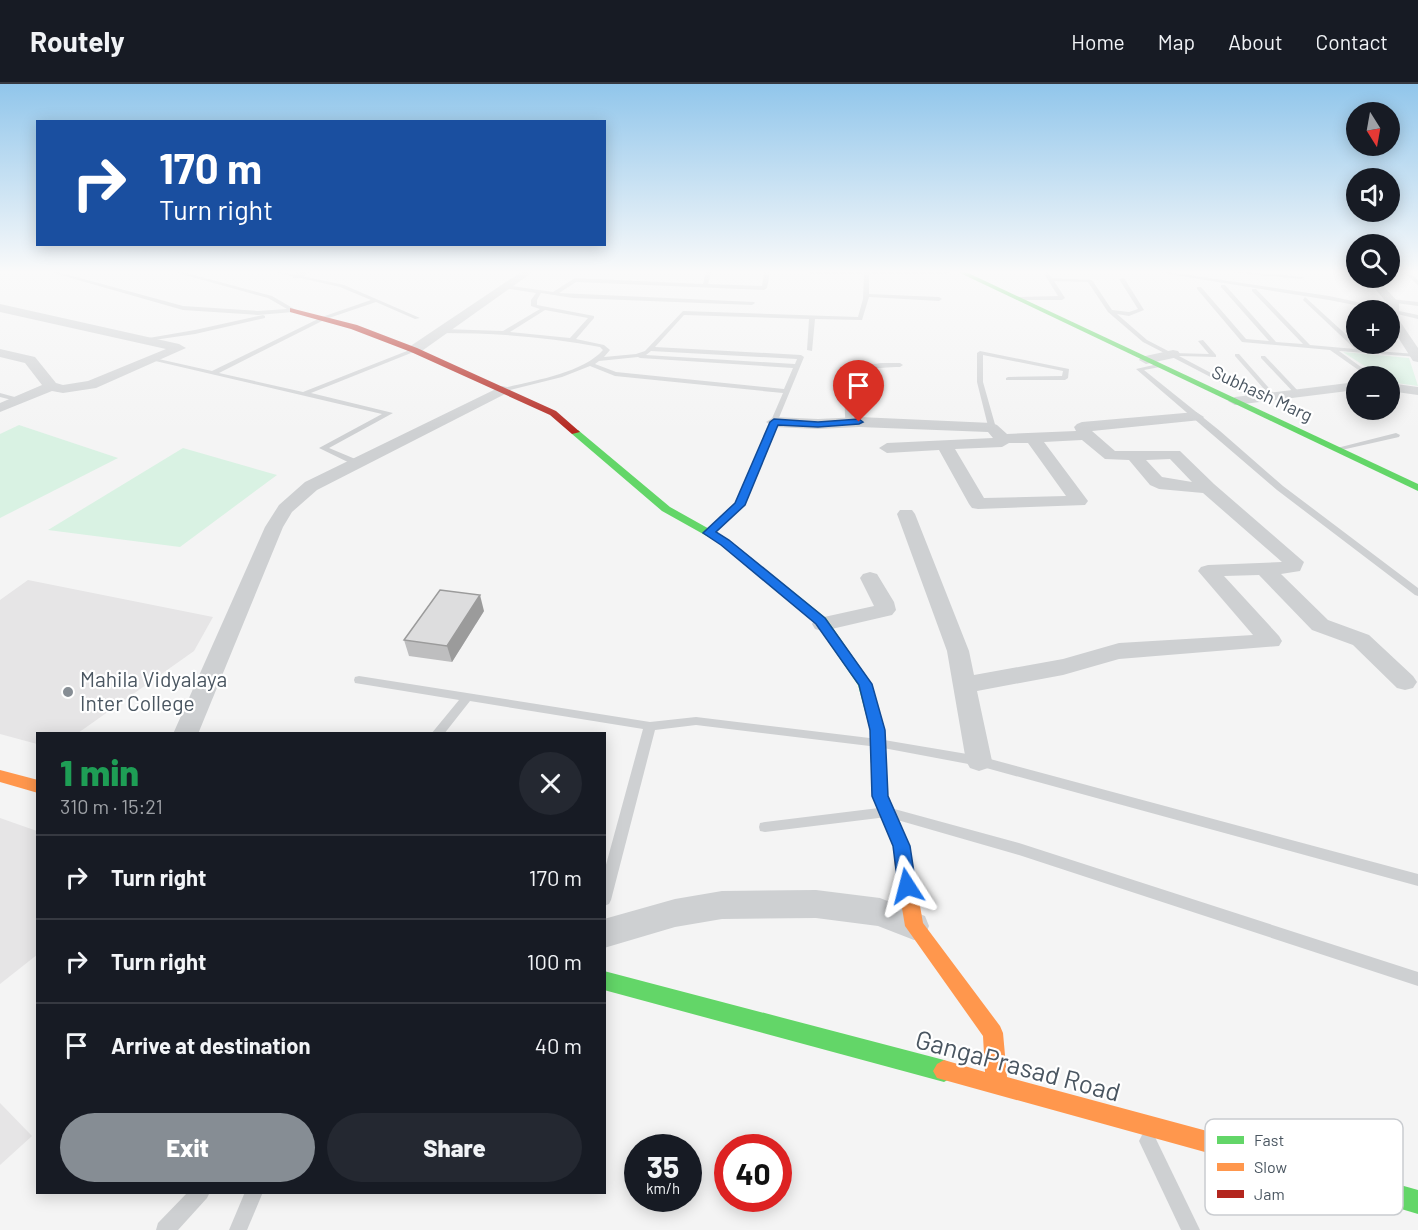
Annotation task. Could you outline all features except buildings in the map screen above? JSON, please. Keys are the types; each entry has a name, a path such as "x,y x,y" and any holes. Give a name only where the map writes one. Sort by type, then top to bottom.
{"street":[{"path":"0,408 51,386 63,389 91,385 179,348 76,325"},
{"path":"345,325 414,350 553,413 666,509 725,542 822,624 865,684 878,730 880,796 901,846 914,926 993,1033 997,1085"},
{"path":"414,350 451,325"},
{"name":"Subhash Marg","path":"1073,325 1418,488"},
{"path":"1400,330 1417,356"},
{"path":"0,353 30,360 51,386"},
{"path":"1152,363 1173,354"},
{"path":"1235,401 1346,387"},
{"path":"1400,389 1418,391"},
{"path":"186,732 274,527 285,508 311,486 502,390"},
{"path":"964,685 1063,667 1119,651 1271,641 1208,571 1293,567 1294,562 1208,488 1174,454 1111,456 1086,435 1082,427 1196,417"},
{"path":"774,422 818,424 849,422 998,433 1032,438 1086,435"},
{"path":"887,448 1002,442 998,433"},
{"path":"944,445 978,504 1079,501 1032,438"},
{"path":"1133,455 1156,481 1165,485 1208,488"},
{"path":"906,514 958,651 979,761"},
{"path":"1264,569 1320,625 1361,640 1405,682"},
{"path":"822,624 885,610 884,602 870,578"},
{"path":"0,776 36,787"},
{"path":"606,933 675,913 722,905 816,904 879,912 914,926"},
{"name":"GangaPrasad Road","path":"606,981 1205,1142"},
{"name":"GangaPrasad Road","path":"1403,1197 1418,1202"}],"lane":[{"path":"140,340 224,325"},
{"path":"213,373 309,325"},
{"path":"504,332 515,325"},
{"path":"572,340 585,325"},
{"path":"637,356 650,349 672,325"},
{"path":"810,350 812,325"},
{"path":"1128,325 1145,341 1255,398"},
{"path":"1231,325 1244,341 1346,350"},
{"path":"1258,325 1274,343"},
{"path":"1288,325 1307,345"},
{"path":"1334,325 1346,337"},
{"path":"443,331 504,332 572,340 602,346 607,350 590,364 502,390"},
{"path":"1173,354 1214,356 1201,341"},
{"path":"1331,348 1356,366"},
{"path":"650,349 801,357 739,505 709,533"},
{"path":"303,394 414,350"},
{"path":"998,433 980,382 980,353 1067,370 1065,378 1008,380"},
{"path":"1395,354 1417,356"},
{"path":"599,358 637,356 797,366"},
{"path":"1237,356 1273,396"},
{"path":"1263,357 1298,394"},
{"path":"154,360 389,413 323,448 357,463"},
{"path":"1152,363 1138,369 1280,488 1418,593"},
{"path":"590,364 615,374 787,391"},
{"path":"849,422 850,379 856,370 871,365 900,364"},
{"path":"0,395 20,399"},
{"path":"1337,449 1396,435"},
{"path":"359,680 650,726 696,721 878,743 979,761 1418,880"},
{"path":"439,732 467,697"},
{"path":"606,892 650,726"},
{"path":"765,827 886,812 1019,849 1418,979"},
{"path":"1139,1124 1191,1230"},
{"path":"165,1230 199,1194"},
{"path":"238,1230 253,1194"}],"shaded area":[{"name":"Mahila Vidyalaya Inter College","path":"28,580 213,617 194,651 79,732 36,732 36,744 0,734 0,600"},
{"path":"0,818 36,831 36,956 0,984"},
{"path":"0,1103 32,1136 0,1165"}],"green space":[{"path":"1346,354 1409,358 1418,386 1400,384 1400,366 1365,366"},
{"path":"19,425 118,458 0,518 0,434"},
{"path":"183,448 277,475 180,547 48,530"}],"traffic: fast":[{"path":"1074,325 1418,488"},
{"path":"575,432 666,509 725,542 821,621 865,684 877,730 880,796 901,846 903,860"},
{"path":"606,981 944,1071"},
{"path":"1403,1198 1418,1202"}],"traffic: slow":[{"path":"0,776 36,786"},
{"path":"903,860 914,926 993,1033 997,1085"},
{"path":"944,1071 1205,1141"}],"traffic: jam":[{"path":"349,325 414,350 553,413 575,432"}],"place":[{"name":"Mahila Vidyalaya Inter College","path":"68,692"}],"route":[{"path":"859,422 818,424 774,422 739,505 709,533 725,542 820,621 865,684 878,730 880,796 901,846 907,886"}]}
